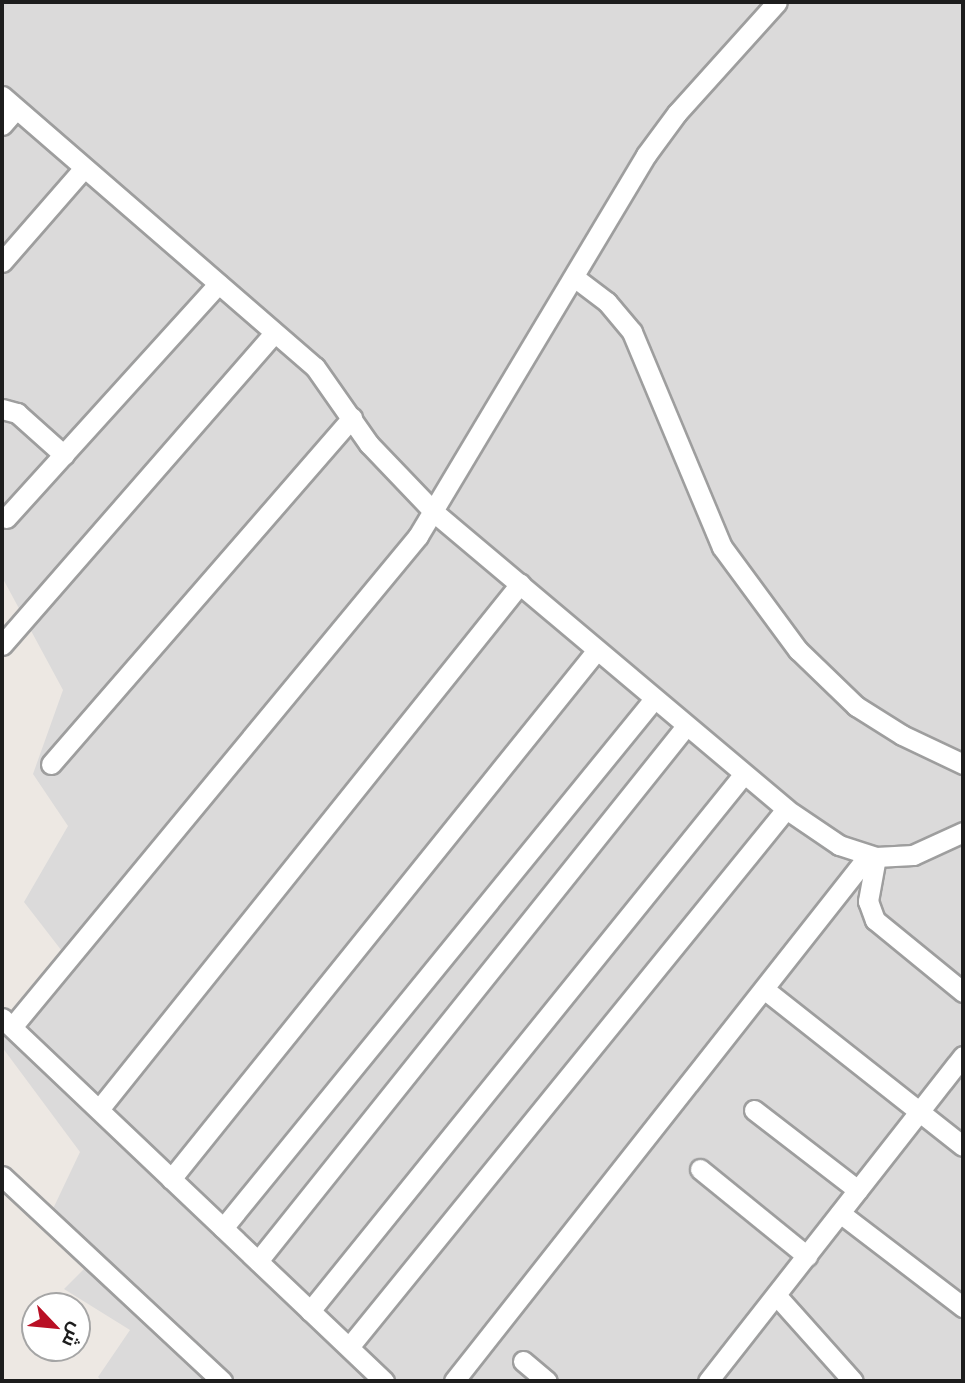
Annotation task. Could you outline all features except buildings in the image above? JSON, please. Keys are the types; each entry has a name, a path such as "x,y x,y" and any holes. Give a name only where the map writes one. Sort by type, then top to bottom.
{"street":[{"path":"384,1381 100,1108 7,1023 435,513 573,277 661,134 777,2"},
{"path":"2,125 9,103 324,375 387,467 435,513 743,775 786,808 839,845 872,857 913,855 963,832"},
{"path":"2,262 83,169"},
{"path":"573,277 607,302 632,332 716,537 740,576 798,650 835,689 867,714 963,764"},
{"path":"6,519 218,284"},
{"path":"2,645 274,333"},
{"path":"2,409 17,413 64,455"},
{"path":"51,764 352,418"},
{"path":"100,1108 520,584"},
{"path":"171,1179 597,650"},
{"path":"223,1228 654,699"},
{"path":"258,1261 686,726"},
{"path":"310,1311 743,775"},
{"path":"349,1348 786,808"},
{"path":"454,1381 764,989 872,857"},
{"path":"872,857 868,901 875,920 963,992"},
{"path":"764,989 963,1146"},
{"path":"708,1381 963,1056"},
{"path":"754,1110 858,1190"},
{"path":"700,1169 807,1256"},
{"path":"2,1176 222,1381"},
{"path":"840,1213 963,1307"},
{"path":"776,1295 850,1380"},
{"path":"523,1361 547,1381"}],"shaded area":[{"path":"2,2 963,2 963,1381 102,1381 98,1377 130,1330 91,1306 91,1292 69,1292 64,1289 100,1253 51,1213 80,1152 2,1047 2,1021 65,955 24,902 68,826 33,774 63,690 2,577"}]}
